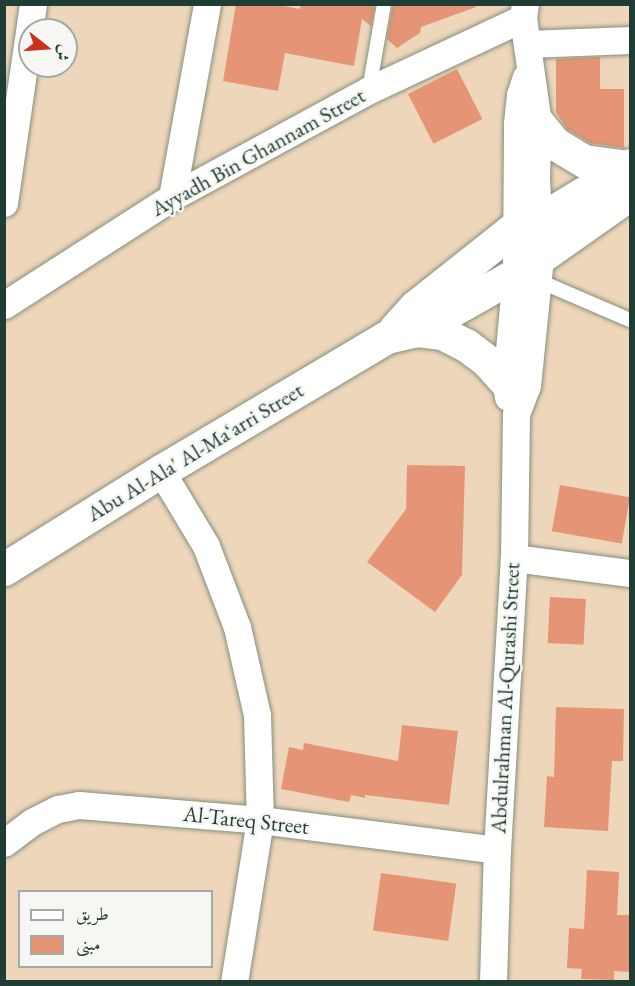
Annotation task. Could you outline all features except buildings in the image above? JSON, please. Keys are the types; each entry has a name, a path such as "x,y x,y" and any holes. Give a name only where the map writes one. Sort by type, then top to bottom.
{"street":[{"path":"4,203 33,4"},
{"path":"172,197 207,4"},
{"name":"Ayyadh Bin Ghannam Street","path":"4,305 172,197 369,90 524,11"},
{"name":"Abdulrahman Al-Qurashi Street","path":"524,11 538,123 528,223"},
{"path":"528,55 630,40"},
{"name":"Abdulrahman Al-Qurashi Street","path":"493,981 497,850 514,558 516,414 527,386 531,271 517,123 528,55"},
{"path":"538,123 554,143 584,161 629,175"},
{"name":"Abu Al-Ala' Al-Maʻarri Street","path":"402,333 415,307 528,223 629,175"},
{"name":"Abu Al-Ala' Al-Maʻarri Street","path":"4,569 161,471 402,333 531,271 629,175"},
{"name":"Abdulrahman Al-Qurashi Street","path":"516,414 509,402 506,382 531,271"},
{"path":"402,333 442,333 466,345 487,361 506,382"},
{"path":"161,471 206,546 237,627 257,715 260,820 234,981"},
{"path":"514,558 630,573"},
{"name":"Al-Tareq Street","path":"4,843 32,822 58,809 79,805 260,820 497,850"}],"lane":[{"path":"369,90 384,4"},
{"path":"531,271 630,320"}],"shaded area":[{"path":"5,5 630,5 630,981 5,981"}]}
